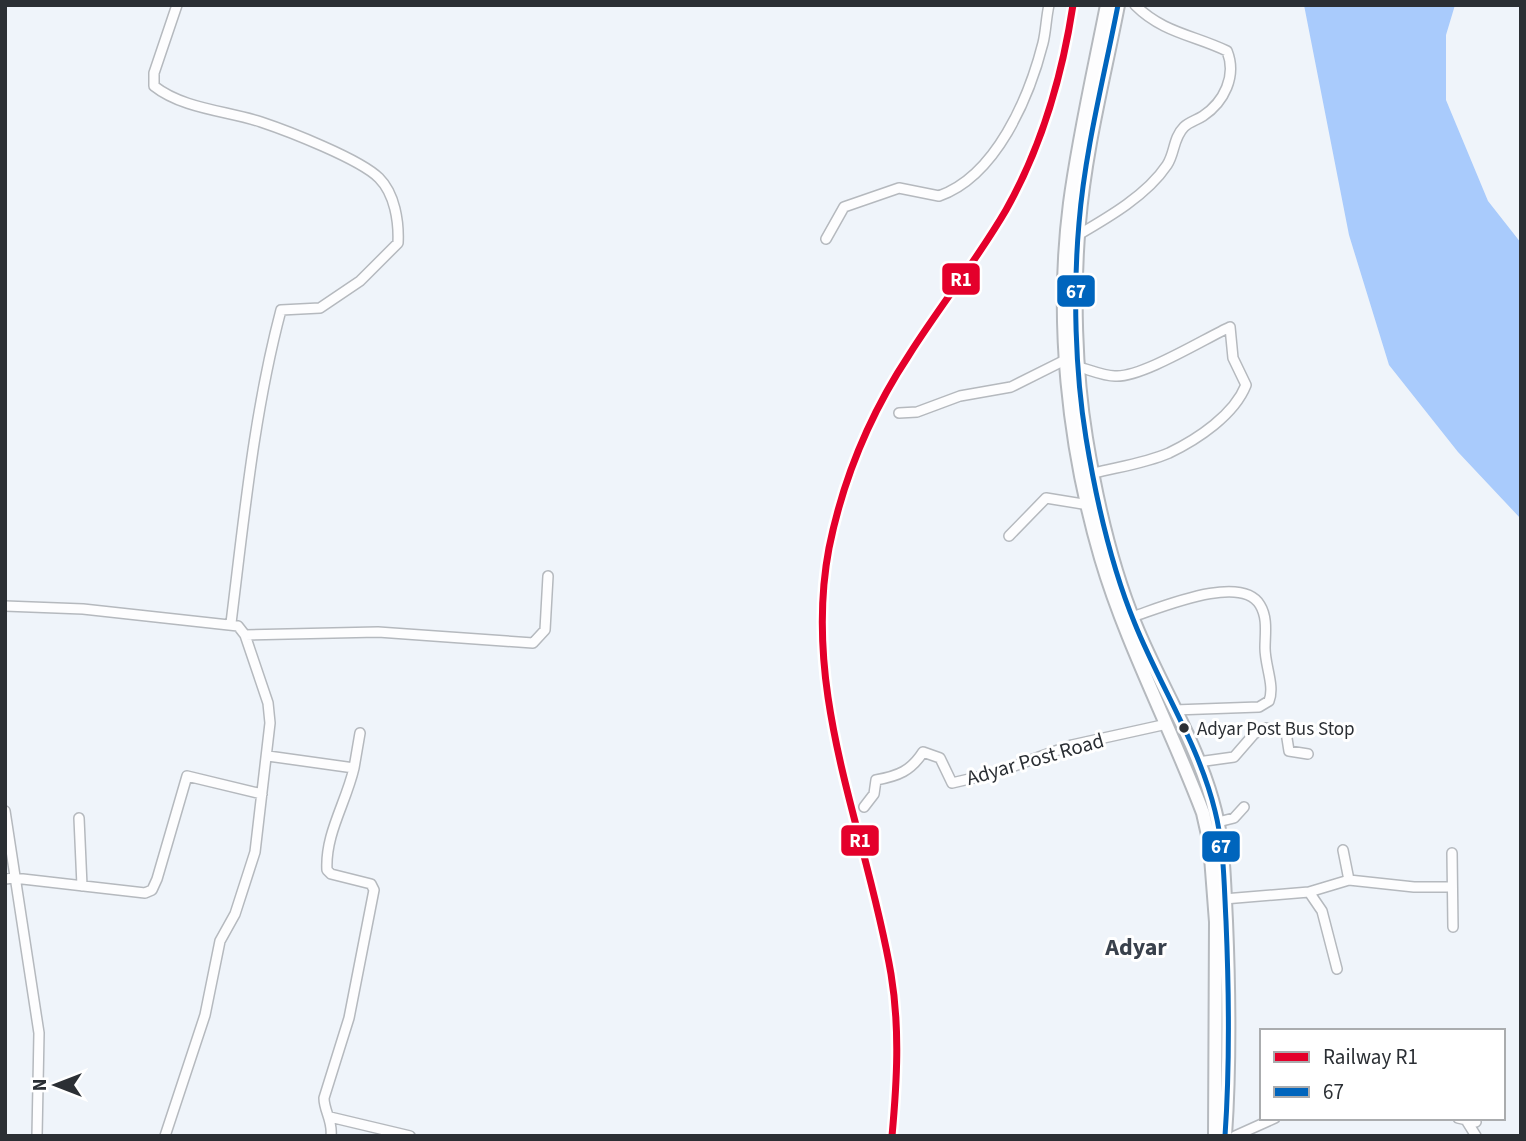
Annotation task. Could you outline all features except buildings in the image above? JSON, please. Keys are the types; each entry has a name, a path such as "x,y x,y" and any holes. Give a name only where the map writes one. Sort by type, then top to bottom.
{"highway":[{"path":"1107,5 1081,130 1070,204 1065,310 1086,438 1110,545 1132,617 1134,634 1174,709 1198,762 1218,822 1224,899 1229,1077 1225,1136"},
{"path":"1118,5 1092,131 1079,235 1073,363 1074,435 1101,558 1134,634 1203,813 1210,844 1216,922 1215,1136"}],"street":[{"path":"177,5 154,73 154,86 162,92 208,108 262,122 351,160 379,178 399,219 398,243 360,281 320,308 281,310 269,355 249,476 231,624"},
{"path":"826,239 844,207 900,188 939,196 971,177 1008,134 1038,59 1049,5"},
{"path":"1079,235 1103,221 1157,179 1170,162 1176,137 1186,125 1213,108 1224,94 1230,78 1231,61 1227,51 1167,30 1150,20 1135,5"},
{"path":"900,413 917,412 945,400 1011,387 1073,363 1115,376 1126,374 1165,360 1230,327 1233,358 1246,385 1238,404 1167,454 1094,473"},
{"path":"1009,536 1046,498 1089,505"},
{"path":"245,635 378,632 533,643 545,630 548,576"},
{"path":"1132,617 1192,597 1238,591 1253,597 1261,606 1265,620 1265,670 1271,686 1269,701 1259,707 1174,709"},
{"path":"5,607 83,609 239,626 245,635 268,703 268,756 255,852 235,914 220,941 205,1015 164,1136"},
{"name":"Adyar Post Road","path":"864,807 873,794 876,780 895,777 914,767 923,752 940,758 952,783 995,773 1072,745 1167,724"},
{"path":"1198,762 1234,757 1254,734 1265,728 1286,732 1289,751 1308,754"},
{"path":"331,1136 330,1117 324,1106 324,1098 349,1018 374,890 371,884 331,874 327,870 328,842 349,792 360,733"},
{"path":"268,756 354,768"},
{"path":"9,878 134,893 152,890 187,776 262,794"},
{"path":"1218,822 1234,817 1244,807"},
{"path":"5,811 9,878 39,1033 37,1136"},
{"path":"79,817 82,886"},
{"path":"1343,850 1349,880"},
{"path":"1452,853 1453,927"},
{"path":"1224,899 1309,892 1349,880 1414,887 1451,887"},
{"path":"1309,892 1322,911 1338,969"},
{"path":"330,1117 410,1136"},
{"path":"1235,1136 1271,1120"},
{"path":"1467,1120 1476,1136"}],"water":[{"path":"1304,5 1455,5 1446,35 1446,100 1488,201 1521,243 1521,519 1458,452 1389,365 1349,235"}],"rail line":[{"name":"R1","path":"892,1136 897,1055 896,1014 880,921 840,763 830,710 824,657 823,603 829,548 850,472 882,400 921,337 995,229 1019,186 1049,110 1073,5"}],"transit line":[{"name":"67","path":"1118,5 1090,141 1079,223 1076,303 1079,386 1094,485 1126,602 1199,763 1218,824 1223,865 1228,974 1225,1136"}],"place":[{"name":"Adyar Post Bus Stop","path":"1184,728"}],"district":[{"name":"Adyar","path":"1136,947"}]}
